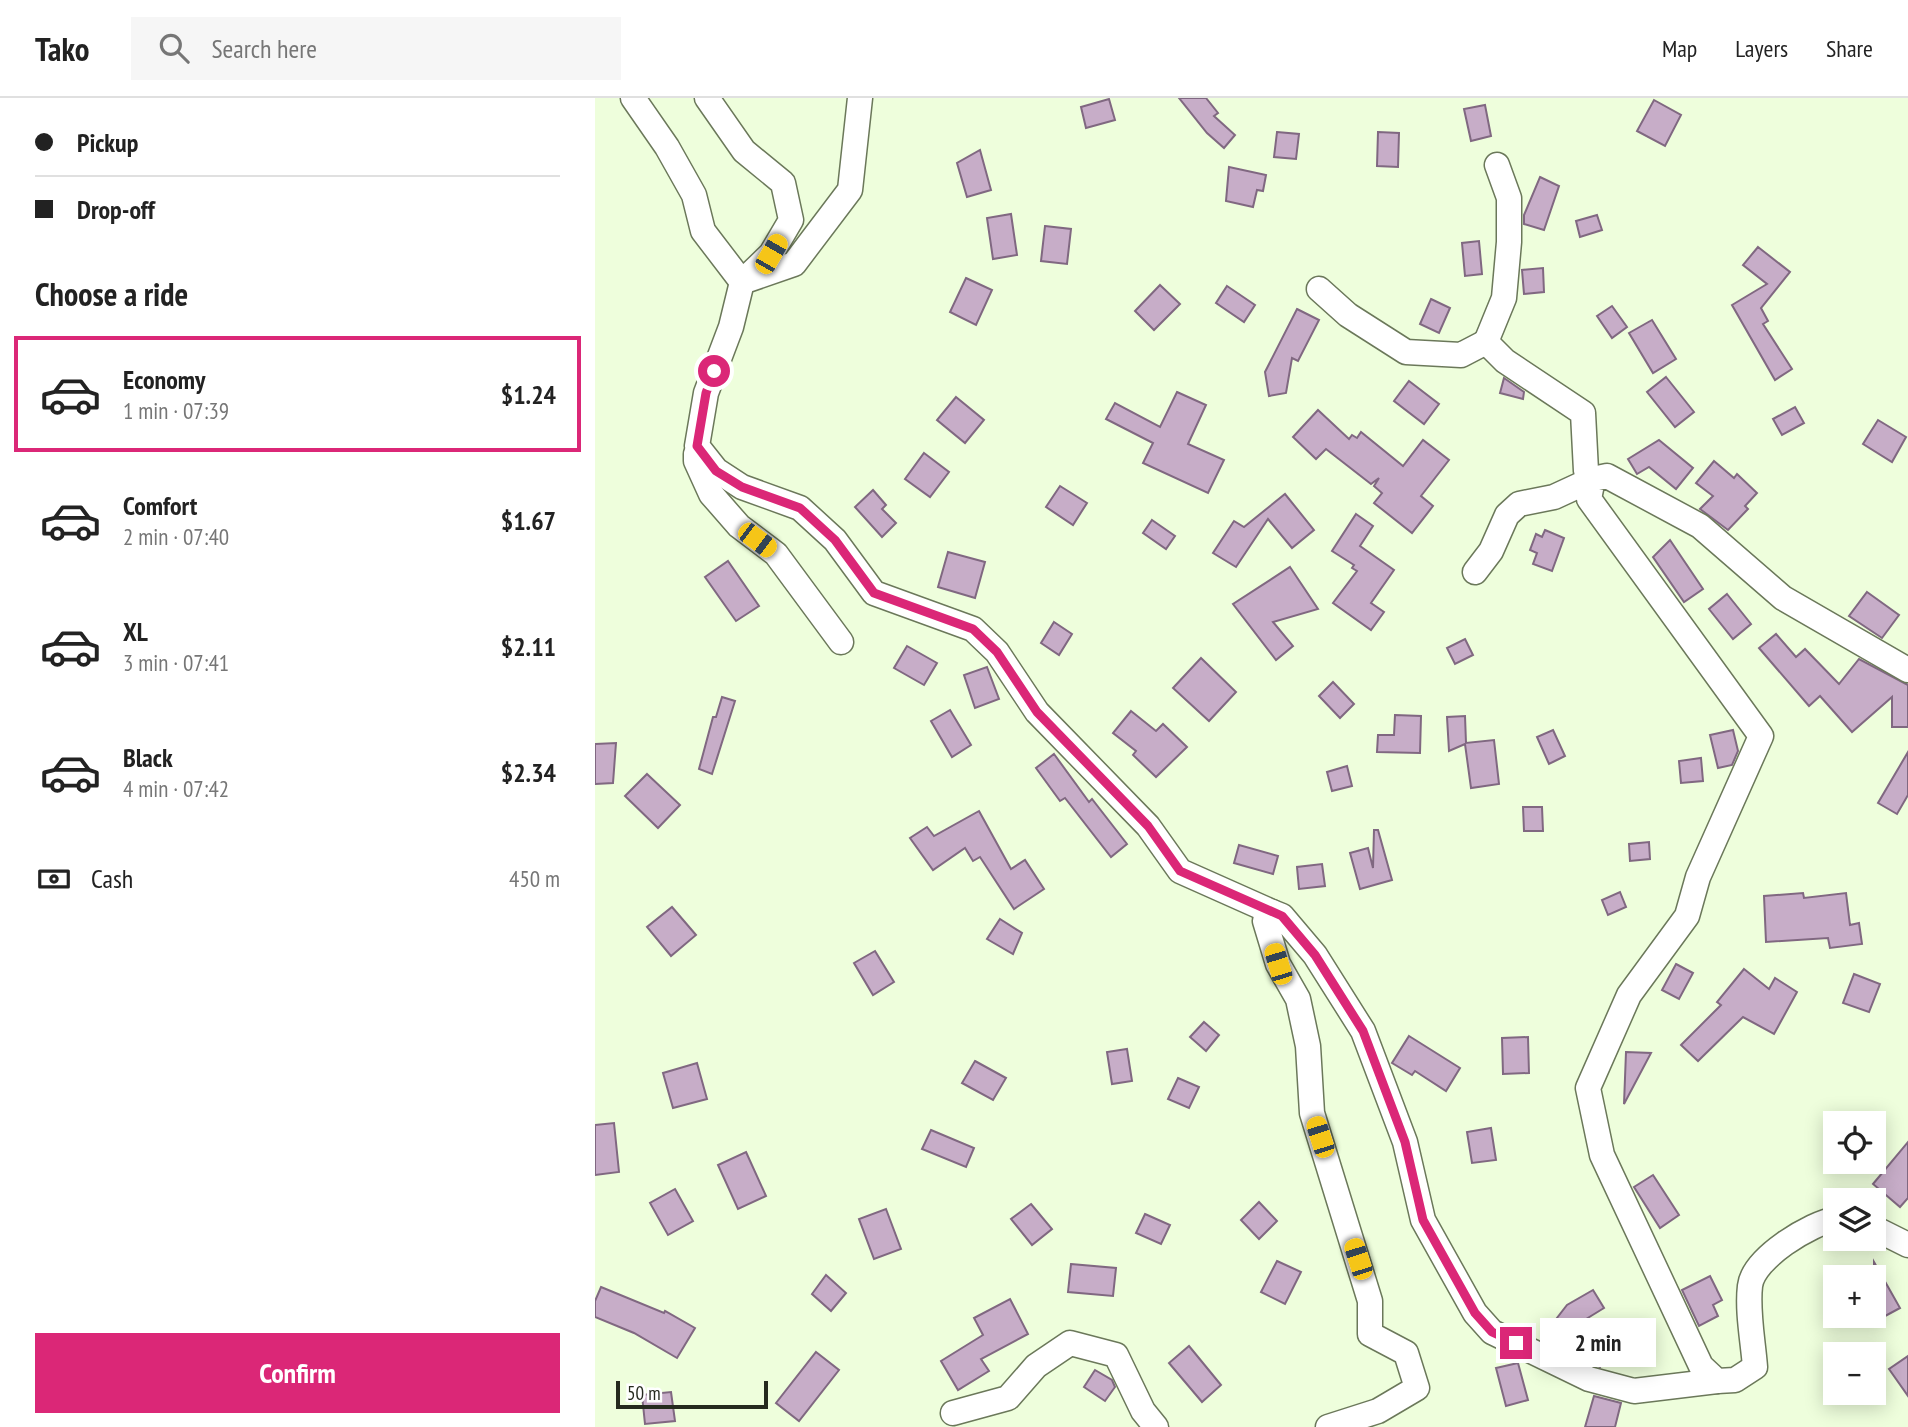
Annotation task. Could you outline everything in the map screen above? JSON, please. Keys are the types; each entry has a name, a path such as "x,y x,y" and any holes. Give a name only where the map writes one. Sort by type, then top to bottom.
{"street":[{"path":"633,98 667,147 694,195 703,231 742,282"},
{"path":"707,98 744,151 783,183 791,220 771,254 742,282 731,327 706,393 696,461 711,494 739,526 775,554 841,642"},
{"path":"742,282 794,264 850,190 860,98"},
{"path":"1319,289 1348,315 1406,352 1461,355 1486,342 1504,298 1509,242 1509,198 1497,165"},
{"path":"1486,342 1505,360 1583,413 1586,471 1593,479"},
{"path":"697,446 716,471 742,487 800,508 835,540 874,593 973,629 997,652 1037,712 1148,826 1180,871 1282,916 1315,955 1363,1031 1405,1142 1423,1220 1475,1313 1492,1332 1589,1379 1634,1391 1735,1380 1755,1367 1750,1283 1769,1256 1803,1229 1823,1223"},
{"path":"1475,572 1491,551 1507,515 1519,504 1554,497 1593,479 1607,476 1700,526 1783,598 1908,670"},
{"path":"1593,479 1588,499 1761,736 1698,877 1687,916 1629,995 1588,1088 1602,1155 1701,1366 1717,1381"},
{"path":"1272,912 1265,921 1278,964 1299,999 1308,1046 1312,1113 1370,1301 1370,1334 1406,1353 1417,1388 1378,1411 1328,1427"},
{"path":"1886,1234 1908,1245"},
{"path":"953,1413 1008,1398 1036,1366 1070,1343 1116,1355 1143,1411 1156,1427"}],"building":[{"path":"1179,98 1206,98 1218,113 1214,116 1235,135 1224,148 1207,133"},
{"path":"1109,99 1115,120 1086,128 1081,107"},
{"path":"1654,100 1681,115 1665,146 1637,131"},
{"path":"1485,105 1491,136 1471,141 1464,109"},
{"path":"1277,132 1299,134 1296,159 1274,157"},
{"path":"1378,132 1399,133 1398,167 1377,166"},
{"path":"980,150 991,190 967,197 957,163"},
{"path":"1229,167 1266,175 1263,191 1257,190 1253,207 1226,201"},
{"path":"1540,177 1559,186 1544,230 1524,224 1524,215"},
{"path":"1011,214 1017,255 993,259 987,218"},
{"path":"1597,215 1602,230 1580,237 1576,221"},
{"path":"1045,226 1071,229 1067,264 1041,261"},
{"path":"1479,241 1482,274 1465,276 1462,243"},
{"path":"1758,247 1790,272 1761,308 1768,321 1763,324 1792,369 1775,380 1732,305 1767,284 1743,265"},
{"path":"1543,268 1544,292 1524,294 1522,270"},
{"path":"966,278 992,290 976,325 950,312"},
{"path":"1160,285 1180,304 1154,330 1135,311"},
{"path":"1227,286 1255,305 1244,322 1216,303"},
{"path":"1431,299 1450,308 1439,333 1420,324"},
{"path":"1612,306 1627,327 1612,338 1597,316"},
{"path":"1297,309 1319,320 1298,361 1292,358 1286,393 1269,396 1265,372"},
{"path":"1652,320 1676,359 1653,373 1629,333"},
{"path":"1666,377 1694,412 1675,427 1647,392"},
{"path":"1504,378 1524,392 1523,399 1500,393"},
{"path":"1409,381 1439,404 1424,424 1394,401"},
{"path":"1177,392 1206,405 1188,444 1224,460 1208,493 1143,463 1153,443 1106,419 1115,403 1160,427"},
{"path":"956,397 984,420 965,443 937,420"},
{"path":"1795,407 1804,423 1782,435 1773,419"},
{"path":"1318,410 1349,439 1352,435 1357,438 1361,432 1403,466 1423,440 1449,460 1421,496 1433,506 1412,533 1374,503 1382,493 1374,486 1379,478 1371,484 1326,449 1316,459 1293,437"},
{"path":"1878,420 1906,437 1892,462 1863,444"},
{"path":"1659,440 1693,468 1676,489 1649,467 1637,474 1628,459"},
{"path":"924,453 949,472 930,497 905,479"},
{"path":"1714,461 1734,478 1737,474 1757,493 1745,506 1748,509 1728,530 1700,509 1713,496 1696,483"},
{"path":"1060,486 1087,503 1073,525 1046,507"},
{"path":"873,490 886,505 882,509 896,523 882,537 855,507"},
{"path":"1285,494 1314,530 1292,548 1268,519 1236,567 1213,553 1234,521 1244,527"},
{"path":"1356,514 1373,526 1360,546 1394,570 1371,603 1384,612 1371,630 1333,603 1357,571 1352,568 1354,565 1332,551"},
{"path":"1152,520 1175,536 1166,549 1143,533"},
{"path":"1545,530 1564,538 1552,571 1533,564 1537,553 1530,550 1536,534 1542,537"},
{"path":"1670,540 1703,589 1684,602 1653,557"},
{"path":"948,552 985,562 975,598 938,587"},
{"path":"728,561 759,606 736,621 705,577"},
{"path":"1290,567 1318,609 1273,622 1293,646 1276,660 1233,604"},
{"path":"1867,592 1899,615 1882,638 1849,616"},
{"path":"1727,594 1751,624 1733,639 1709,609"},
{"path":"1054,622 1072,634 1059,655 1041,643"},
{"path":"1776,634 1796,657 1805,649 1839,684 1859,659 1908,685 1908,727 1892,727 1892,697 1852,732 1820,696 1809,706 1759,648"},
{"path":"1465,639 1473,655 1455,664 1447,648"},
{"path":"907,646 937,663 924,685 894,668"},
{"path":"1201,658 1236,692 1209,721 1173,688"},
{"path":"987,667 999,699 975,708 964,675"},
{"path":"1333,682 1354,704 1340,718 1319,696"},
{"path":"722,697 735,701 712,774 699,769 713,717 716,717"},
{"path":"950,710 971,745 952,757 931,721"},
{"path":"1131,711 1156,731 1163,724 1187,747 1156,777 1133,755 1136,751 1113,733"},
{"path":"1395,715 1421,716 1420,753 1377,752 1378,735 1394,735"},
{"path":"1465,716 1466,743 1494,740 1499,784 1471,788 1465,744 1449,751 1447,717"},
{"path":"1553,730 1565,756 1549,764 1537,737"},
{"path":"1733,730 1738,751 1732,765 1718,768 1710,735"},
{"path":"616,743 613,783 595,784 595,744"},
{"path":"1908,752 1908,795 1897,814 1878,803"},
{"path":"1054,754 1089,802 1092,799 1127,844 1111,857 1065,798 1060,801 1036,768"},
{"path":"1701,758 1703,781 1681,783 1679,761"},
{"path":"1347,766 1352,786 1332,791 1327,772"},
{"path":"647,774 680,805 658,828 625,796"},
{"path":"1523,807 1542,807 1543,831 1524,831"},
{"path":"979,811 1011,869 1025,860 1044,889 1014,909 980,857 973,861 965,848 933,870 910,838 927,827 934,836"},
{"path":"1374,830 1378,830 1392,880 1360,889 1350,853 1368,848 1373,868"},
{"path":"1649,842 1650,859 1630,861 1629,844"},
{"path":"1239,845 1278,856 1273,874 1234,863"},
{"path":"1322,864 1325,886 1299,889 1297,867"},
{"path":"1620,892 1626,907 1608,915 1602,900"},
{"path":"1803,893 1804,898 1846,893 1850,925 1859,923 1862,944 1830,948 1828,938 1766,942 1764,896"},
{"path":"672,907 696,935 671,956 647,927"},
{"path":"1000,919 1022,933 1013,954 987,939"},
{"path":"875,951 894,982 873,995 854,963"},
{"path":"1676,964 1693,973 1679,999 1662,990"},
{"path":"1744,969 1769,989 1775,978 1797,992 1774,1034 1743,1017 1698,1061 1681,1045 1721,1005 1717,1002"},
{"path":"1854,974 1880,984 1869,1012 1843,1003"},
{"path":"1204,1022 1219,1035 1206,1051 1190,1037"},
{"path":"1409,1036 1460,1068 1446,1091 1415,1071 1412,1075 1392,1063"},
{"path":"1528,1037 1529,1073 1503,1074 1502,1038"},
{"path":"1127,1049 1132,1081 1112,1084 1107,1052"},
{"path":"1626,1052 1651,1053 1624,1104"},
{"path":"975,1061 1006,1078 993,1100 962,1083"},
{"path":"697,1063 707,1099 673,1108 663,1073"},
{"path":"1178,1078 1199,1087 1189,1108 1168,1099"},
{"path":"614,1123 619,1172 595,1175 595,1125"},
{"path":"1491,1128 1496,1160 1472,1163 1467,1132"},
{"path":"931,1130 974,1148 966,1167 922,1149"},
{"path":"1908,1142 1908,1198 1900,1207 1886,1195 1886,1188 1878,1188 1873,1184 1881,1174 1886,1174 1886,1168"},
{"path":"746,1152 766,1196 738,1209 718,1165"},
{"path":"1653,1175 1679,1215 1660,1228 1634,1187"},
{"path":"675,1189 693,1221 668,1235 650,1203"},
{"path":"1259,1202 1277,1221 1259,1239 1241,1220"},
{"path":"1031,1204 1052,1229 1032,1245 1011,1219"},
{"path":"886,1209 901,1249 874,1259 859,1219"},
{"path":"1145,1214 1170,1225 1161,1244 1136,1233"},
{"path":"1277,1261 1301,1272 1285,1304 1261,1292"},
{"path":"1071,1264 1116,1268 1113,1296 1068,1292"},
{"path":"826,1275 846,1293 831,1311 812,1294"},
{"path":"1710,1276 1722,1300 1713,1305 1718,1316 1699,1326 1682,1290"},
{"path":"1886,1283 1900,1308 1886,1316"},
{"path":"601,1287 664,1313 665,1311 695,1328 677,1358 634,1333 595,1317 595,1301"},
{"path":"1593,1290 1604,1308 1578,1324 1613,1349 1600,1367 1559,1348 1543,1336 1567,1305"},
{"path":"1010,1299 1028,1334 981,1359 989,1371 958,1390 941,1361 983,1335 974,1318"},
{"path":"1189,1346 1221,1385 1202,1402 1169,1363"},
{"path":"816,1352 839,1370 799,1421 776,1403"},
{"path":"1908,1356 1908,1396 1889,1369"},
{"path":"1518,1363 1528,1400 1506,1406 1496,1368"},
{"path":"1095,1370 1112,1380 1115,1387 1105,1401 1084,1387"},
{"path":"671,1392 675,1421 645,1424 642,1395"},
{"path":"1594,1396 1621,1403 1615,1427 1585,1427"}],"route":[{"path":"714,371 706,393 697,446 716,471 742,487 800,508 835,540 874,593 973,629 997,652 1037,712 1148,826 1180,871 1282,916 1315,955 1363,1031 1405,1142 1423,1220 1475,1313 1492,1332 1516,1343"}]}
